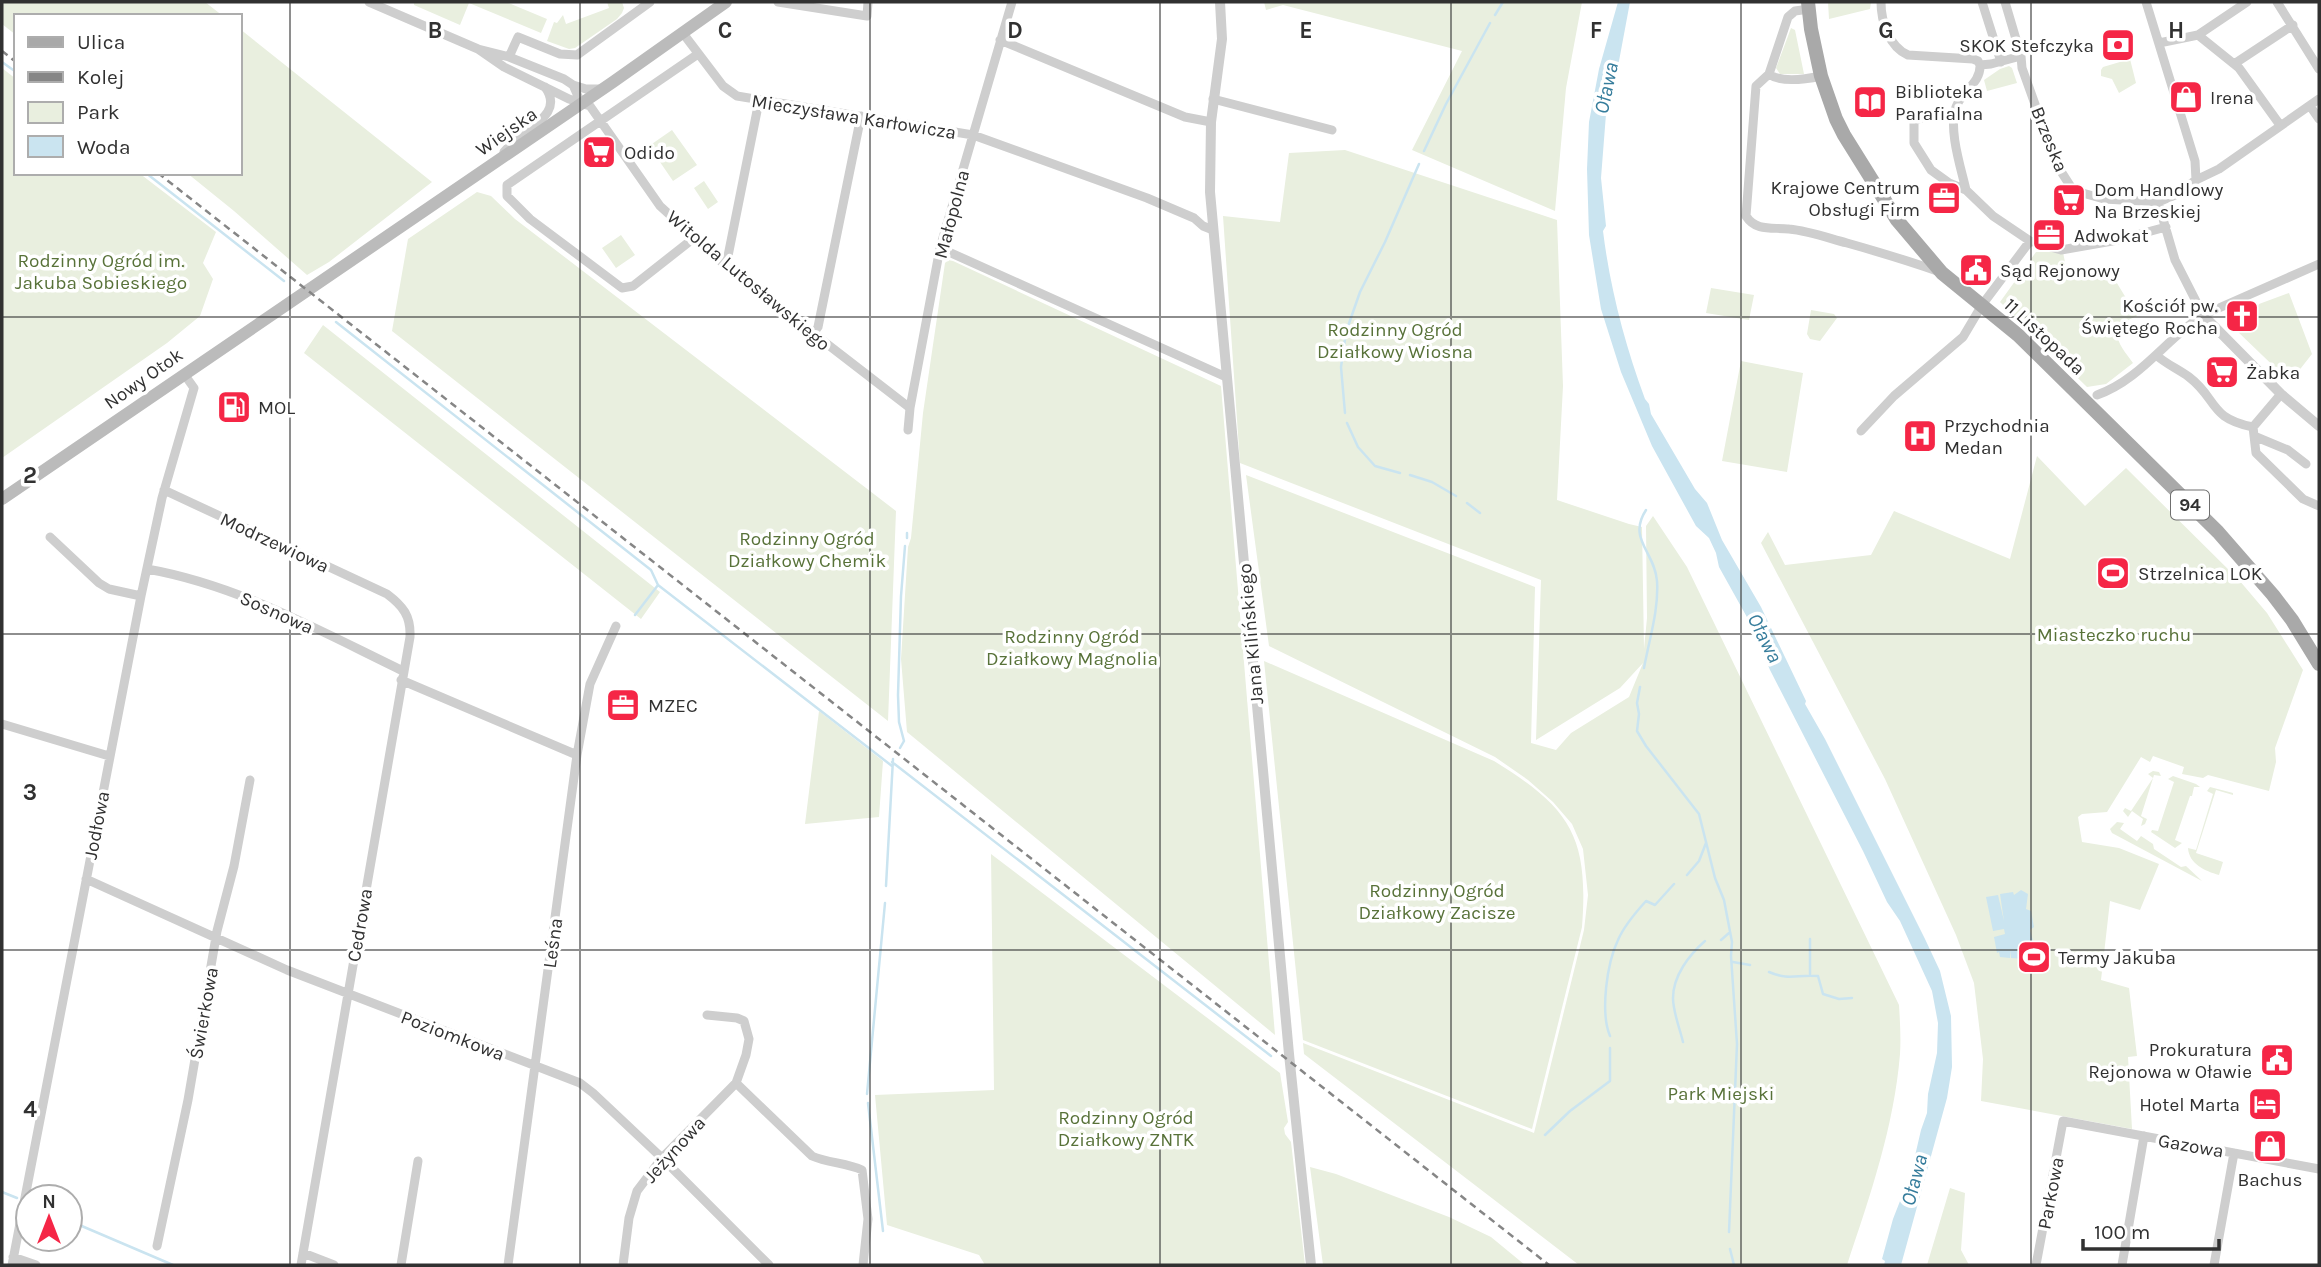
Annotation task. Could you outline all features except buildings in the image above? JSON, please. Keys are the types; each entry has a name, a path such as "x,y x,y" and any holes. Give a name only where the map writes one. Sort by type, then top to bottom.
{"main road":[{"name":"Wiejska","path":"306,290 726,2"},
{"name":"11 Listopada","path":"1808,5 1821,76 1844,135 1897,220 1942,273 2018,335 2228,543 2292,620 2319,664"},
{"name":"Nowy Otok","path":"2,499 306,290"}],"street":[{"path":"369,2 478,48 564,79 573,85 586,89 602,89"},
{"path":"778,2 867,16 868,2"},
{"name":"Małopolna","path":"908,430 940,248 1012,2"},
{"name":"Jana Kilińskiego","path":"1220,2 1222,39 1210,122 1209,173 1213,230 1311,1265"},
{"path":"1881,2 1886,26 1894,46 1900,52 1908,55 1973,59 1980,65 1979,76 1958,103 1954,116 1956,149 1966,190"},
{"path":"1982,2 2001,62"},
{"name":"Brzeska","path":"2005,2 2022,68 2055,160 2071,187 2088,195 2104,199 2158,202 2175,195 2196,180 2219,169 2319,99"},
{"path":"2146,2 2195,161 2196,180"},
{"path":"2159,43 2198,34 2248,2"},
{"path":"2277,2 2319,69"},
{"path":"509,57 518,37 560,54 577,55 643,4"},
{"path":"1808,5 1788,17 1769,74 1756,86 1754,92 1753,137 1745,212 1748,220 1762,228 1820,235 1895,256 1942,273"},
{"path":"2234,64 2292,25"},
{"name":"Mieczysława Karłowicza","path":"682,32 726,90 737,96 973,135 1194,218 1213,230"},
{"path":"2198,34 2234,64 2280,125"},
{"path":"1000,40 1185,117 1210,122"},
{"path":"478,48 504,67 581,103"},
{"path":"694,238 633,286 622,288 530,219 507,196 507,185 698,54"},
{"path":"1980,65 2021,56"},
{"path":"1769,74 1778,79 1821,76"},
{"path":"573,85 581,103"},
{"path":"494,161 546,116 551,107 551,97 544,86"},
{"path":"1213,99 1332,130"},
{"path":"726,266 759,100"},
{"name":"Witolda Lutosławskiego","path":"581,103 590,106 602,121 660,206 694,238 726,266 910,408"},
{"path":"2310,106 2319,119"},
{"path":"813,334 821,315 861,116"},
{"path":"1954,116 1935,116 1914,121 1914,143 1931,170 1949,183 1966,190 1993,216 2030,241 2061,250 2166,229"},
{"path":"2158,202 2175,260 2203,315 2281,394 2319,426"},
{"path":"1194,218 1212,216"},
{"path":"1861,430 1894,396 1963,337 1982,305 2030,241"},
{"path":"940,248 1226,377"},
{"name":"11 Listopada","path":"2097,395 2132,376 2203,315 2319,264"},
{"path":"2156,355 2188,377 2205,393 2219,414 2288,450 2306,464"},
{"name":"Jodłowa","path":"12,1261 141,597 164,490 194,387 184,373"},
{"path":"2281,394 2254,431 2256,453 2303,499 2319,506"},
{"name":"Modrzewiowa","path":"164,490 387,594"},
{"path":"50,537 99,583 110,589 141,597"},
{"name":"Sosnowa","path":"147,569 215,585 294,619 402,675 577,755"},
{"name":"Cedrowa","path":"301,1265 410,638 408,616 400,604 387,594"},
{"name":"Leśna","path":"508,1265 577,755 590,684 616,626"},
{"path":"2,724 110,756"},
{"name":"Świerkowa","path":"158,1246 250,780"},
{"name":"Poziomkowa","path":"86,879 347,994 580,1083 662,1158 763,1263"},
{"name":"Jeżynowa","path":"623,1265 629,1218 637,1191 662,1158 736,1083 746,1055 749,1039 744,1021 707,1014"},
{"path":"736,1083 811,1156 862,1170 868,1219 863,1265"},
{"name":"Gazowa","path":"2063,1121 2319,1170"},
{"name":"Parkowa","path":"2036,1265 2063,1121"},
{"path":"2122,1265 2144,1136"},
{"path":"2214,1265 2234,1153"},
{"path":"401,1265 418,1161"},
{"path":"303,1253 334,1265"},
{"path":"12,1261 36,1265"}],"green space":[{"path":"2,2 205,2 220,14 14,14 14,33 2,24"},
{"path":"414,2 506,2 547,19 541,33 469,3 460,25 414,5"},
{"path":"607,2 622,2 622,13 575,48 569,49 547,41 554,22 557,23 563,15 566,24 609,8"},
{"path":"1264,2 1582,2 1566,88 1555,211 1412,150 1462,51 1283,5 1266,10"},
{"path":"1828,2 1871,2 1870,9 1829,19"},
{"path":"1791,28 1795,30 1804,74 1780,74 1776,68"},
{"path":"242,31 432,182 329,262 307,275 189,175 242,175"},
{"path":"2130,59 2136,83 2119,93 2112,79 2101,76 2101,70"},
{"path":"2009,66 2017,83 1987,91 1984,80"},
{"name":"Rodzinny Ogród im. Jakuba Sobieskiego","path":"2,68 14,77 14,175 142,175 216,232 203,263 213,279 200,316 167,343 2,458"},
{"path":"672,130 697,165 673,181 649,146"},
{"name":"Park Miejski","path":"1345,150 1557,220 1563,386 1557,500 1642,527 1644,649 1647,618 1646,526 1653,516 1687,567 1899,1005 1900,1054 1892,1108 1880,1161 1847,1265 1579,1265 1304,1054 1303,1043 1534,1133 1584,930 1588,895 1583,849 1572,824 1553,802 1528,780 1495,757 1269,646 1246,475 1535,587 1531,743 1556,750 1571,733 1629,697 1643,663 1620,688 1536,740 1541,580 1240,463 1223,216 1280,222 1289,153"},
{"path":"704,181 718,202 708,209 694,188"},
{"name":"Rodzinny Ogród Działkowy Chemik","path":"477,192 491,196 515,219 896,511 888,721 392,331 408,239"},
{"path":"621,235 635,255 616,268 602,248"},
{"path":"2036,252 2063,252 2067,273 2074,278 2112,275 2137,316 2119,324 2117,335 2120,345 2133,363 2106,384 2087,387 2000,302"},
{"name":"Rodzinny Ogród Działkowy Magnolia","path":"948,260 1221,386 1275,1035 907,732 901,659 908,547 923,413 945,263"},
{"path":"1711,288 1754,295 1749,320 1706,313"},
{"path":"2289,293 2312,354 2290,382 2236,330 2255,315 2259,304"},
{"path":"1811,310 1834,314 1837,318 1820,341 1810,339 1807,334"},
{"path":"323,325 660,592 641,619 304,353"},
{"path":"1741,361 1803,373 1787,472 1722,461"},
{"name":"Miasteczko ruchu","path":"2037,456 2085,506 2126,468 2239,580 2267,613 2303,670 2275,748 2276,762 2269,791 2208,775 2203,778 2182,774 2184,767 2153,756 2150,762 2141,757 2107,812 2082,814 2078,817 2082,842 2119,848 2159,864 2140,910 2110,901 2101,980 2129,988 2137,1056 2128,1057 2132,1129 1981,1101 1983,1059 1974,983 1956,935 1885,779 1761,543 1768,532 1785,565 1871,555 1894,511 2010,559"},
{"name":"Rodzinny Ogród Działkowy Zacisze","path":"1264,661 1494,761 1541,794 1557,810 1569,828 1582,869 1582,927 1532,1129 1303,1040"},
{"path":"819,711 883,761 879,817 805,824"},
{"path":"2159,772 2161,776 2154,775 2141,816 2147,819 2141,826 2143,819 2132,811 2128,817 2123,811 2125,808 2131,811 2153,778 2148,774"},
{"path":"2173,776 2200,787 2194,787 2190,796 2175,840 2182,843 2175,848 2151,832 2158,831 2174,782 2168,779"},
{"path":"2210,787 2233,793 2216,790 2196,853 2223,862 2219,875 2195,863 2188,848 2196,850 2213,794 2207,791"},
{"path":"2117,822 2124,823 2120,829 2137,841 2141,836 2153,844 2154,849 2181,867 2186,866 2202,881 2112,833 2110,829"},
{"name":"Rodzinny Ogród Działkowy ZNTK","path":"991,854 1280,1073 1288,1122 1284,1128 1291,1142 1305,1265 985,1265 979,1255 887,1225 875,1095 994,1090"},
{"path":"1310,1167 1336,1174 1449,1217 1491,1237 1525,1265 1323,1265"},
{"path":"1950,1188 1965,1193 1961,1250 1969,1265 1927,1265"}],"water":[{"name":"Oława","path":"1618,2 1630,2 1606,114 1601,178 1606,226 1603,231 1614,295 1638,379 1651,414 1695,489 1707,503 1722,540 1761,607 1806,701 1805,704 1925,939 1940,971 1951,1016 1952,1067 1947,1098 1901,1265 1884,1265 1885,1261 1882,1259 1893,1219 1911,1173 1927,1113 1928,1094 1937,1053 1938,1023 1932,991 1900,921 1887,902 1770,670 1748,619 1719,567 1709,538 1696,526 1652,446 1621,372 1601,309 1589,235 1587,169 1589,122 1599,69"},
{"path":"2021,890 2028,894 2026,909 2031,911 2034,927 2030,930 2033,941 2037,941 2038,949 2026,950 2025,959 2011,958 2011,950 2010,958 2000,957 1994,937 2005,934 2004,929 1993,931 1986,897 1998,895 2004,921 2000,894 2013,892 2014,895"}],"waterway":[{"path":"1495,15 1503,2"},
{"path":"1424,151 1490,23"},
{"path":"2,62 14,71"},
{"path":"1345,413 1341,367 1346,332 1360,292 1419,164"},
{"path":"149,175 284,281"},
{"path":"336,322 651,570 658,585 892,766"},
{"path":"1347,423 1358,447 1375,466 1400,473"},
{"path":"1410,475 1432,482 1456,496"},
{"path":"1467,503 1480,513"},
{"path":"1644,668 1657,592 1655,571 1639,529 1646,510"},
{"path":"907,533 907,538"},
{"path":"900,748 904,741 899,722 898,695 905,546"},
{"path":"635,615 658,585"},
{"path":"1640,687 1637,731 1699,814 1715,878 1724,900 1732,942 1737,1044 1729,1232"},
{"path":"886,886 893,759"},
{"path":"892,762 1271,1056"},
{"path":"1687,875 1699,861 1706,843"},
{"path":"1610,1036 1605,1014 1606,988 1618,940 1646,901 1655,905 1674,884"},
{"path":"867,1094 885,903"},
{"path":"1721,940 1729,933"},
{"path":"1810,939 1810,974"},
{"path":"1683,1042 1674,1009 1674,990 1683,966 1705,941"},
{"path":"1733,962 1750,965"},
{"path":"1769,972 1788,977 1818,976 1823,994 1839,999 1852,998"},
{"path":"1545,1135 1570,1111 1610,1081 1610,1048"},
{"path":"868,1103 883,1231"},
{"path":"2,1192 14,1197"},
{"path":"84,1227 173,1265"},
{"path":"1730,1249 1734,1265"}],"railway":[{"path":"2,51 14,60"},
{"path":"161,175 1549,1265"}],"place":[{"name":"SKOK Stefczyka","path":"2118,45"},
{"name":"Irena","path":"2186,97"},
{"name":"Biblioteka Parafialna","path":"1870,102"},
{"name":"Odido","path":"599,152"},
{"name":"Krajowe Centrum Obsługi Firm","path":"1944,198"},
{"name":"Dom Handlowy Na Brzeskiej","path":"2069,200"},
{"name":"Adwokat","path":"2049,235"},
{"name":"Sąd Rejonowy","path":"1976,270"},
{"name":"Kościół pw. Świętego Rocha","path":"2242,316"},
{"name":"Żabka","path":"2222,372"},
{"name":"MOL","path":"234,407"},
{"name":"Przychodnia Medan","path":"1920,436"},
{"name":"Strzelnica LOK","path":"2113,573"},
{"name":"MZEC","path":"623,705"},
{"name":"Termy Jakuba","path":"2034,957"},
{"name":"Prokuratura Rejonowa w Oławie","path":"2277,1060"},
{"name":"Hotel Marta","path":"2265,1104"},
{"name":"Bachus","path":"2270,1146"}],"park label":[{"name":"Rodzinny Ogród Działkowy Wiosna","path":"1395,340"}]}
